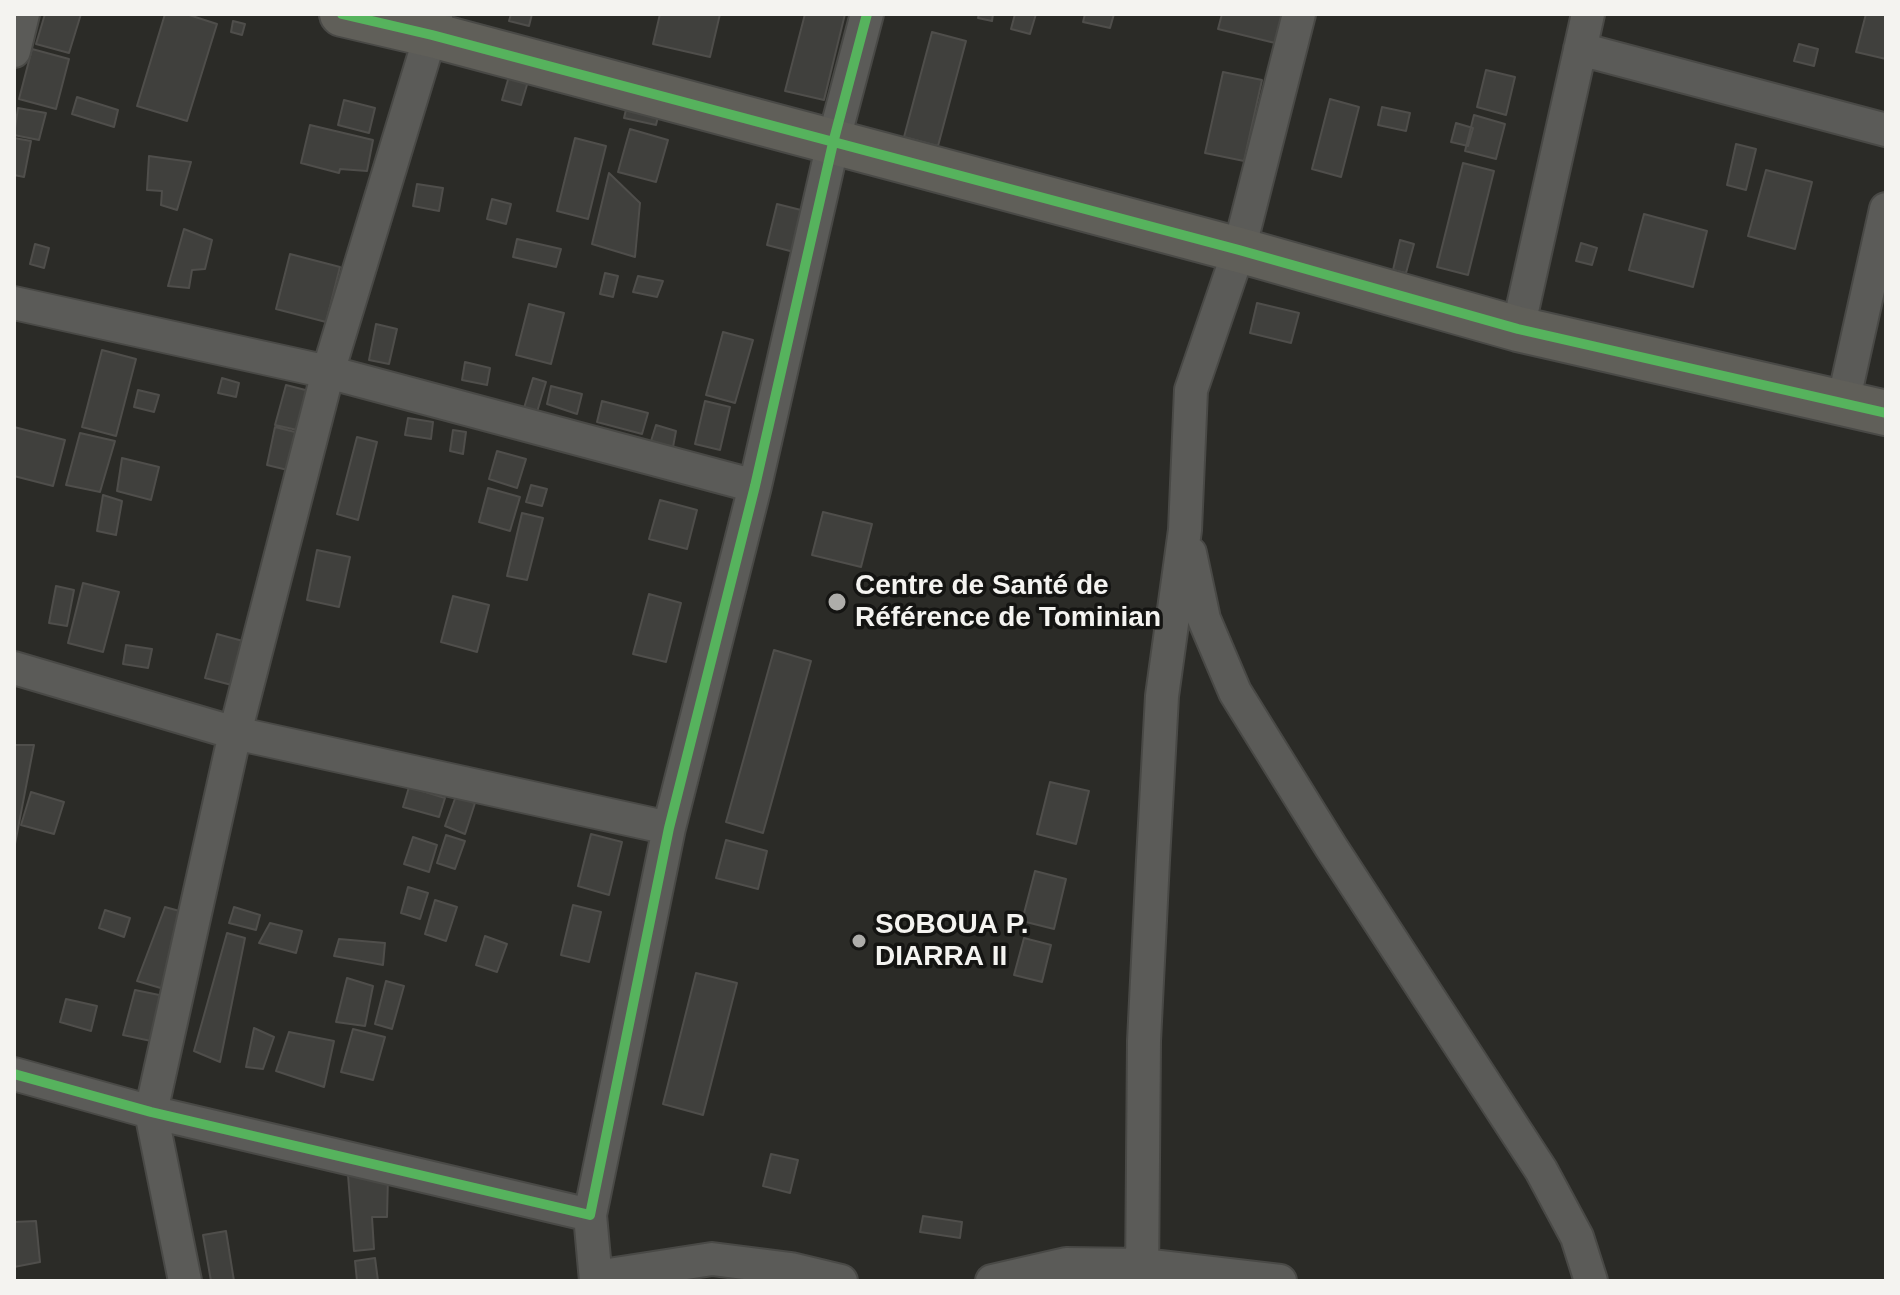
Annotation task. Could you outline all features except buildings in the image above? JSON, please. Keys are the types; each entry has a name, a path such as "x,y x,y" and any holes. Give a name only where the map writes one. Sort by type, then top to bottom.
{"street":[{"path":"14,51 23,14"},
{"path":"342,14 434,25 833,143 1239,250 1518,329 1886,413"},
{"path":"841,1281 791,1269 712,1259 596,1279 590,1215 669,828 755,486 833,143 867,14"},
{"path":"1142,1273 1144,1041 1162,696 1185,530 1191,390 1239,250 1299,14"},
{"path":"1518,329 1588,14"},
{"path":"185,1281 151,1112 235,733 328,372 434,25"},
{"path":"1580,49 1886,130"},
{"path":"1843,403 1886,209"},
{"path":"14,303 328,372 755,486"},
{"path":"1185,530 1204,619 1235,692 1331,847 1541,1170 1577,1237 1591,1281"},
{"path":"14,668 235,733 669,828"},
{"path":"14,1074 151,1112 590,1215"},
{"path":"992,1281 1066,1264 1142,1273 1280,1281"}],"cycle path":[{"path":"342,14 432,35 1239,250 1518,329 1886,413"},
{"path":"14,1074 151,1112 590,1215 669,828 755,486 833,143 867,14"}],"place":[{"name":"Centre de Santé de Référence de Tominian","path":"837,602"},
{"name":"SOBOUA P. DIARRA II","path":"859,941"}]}
